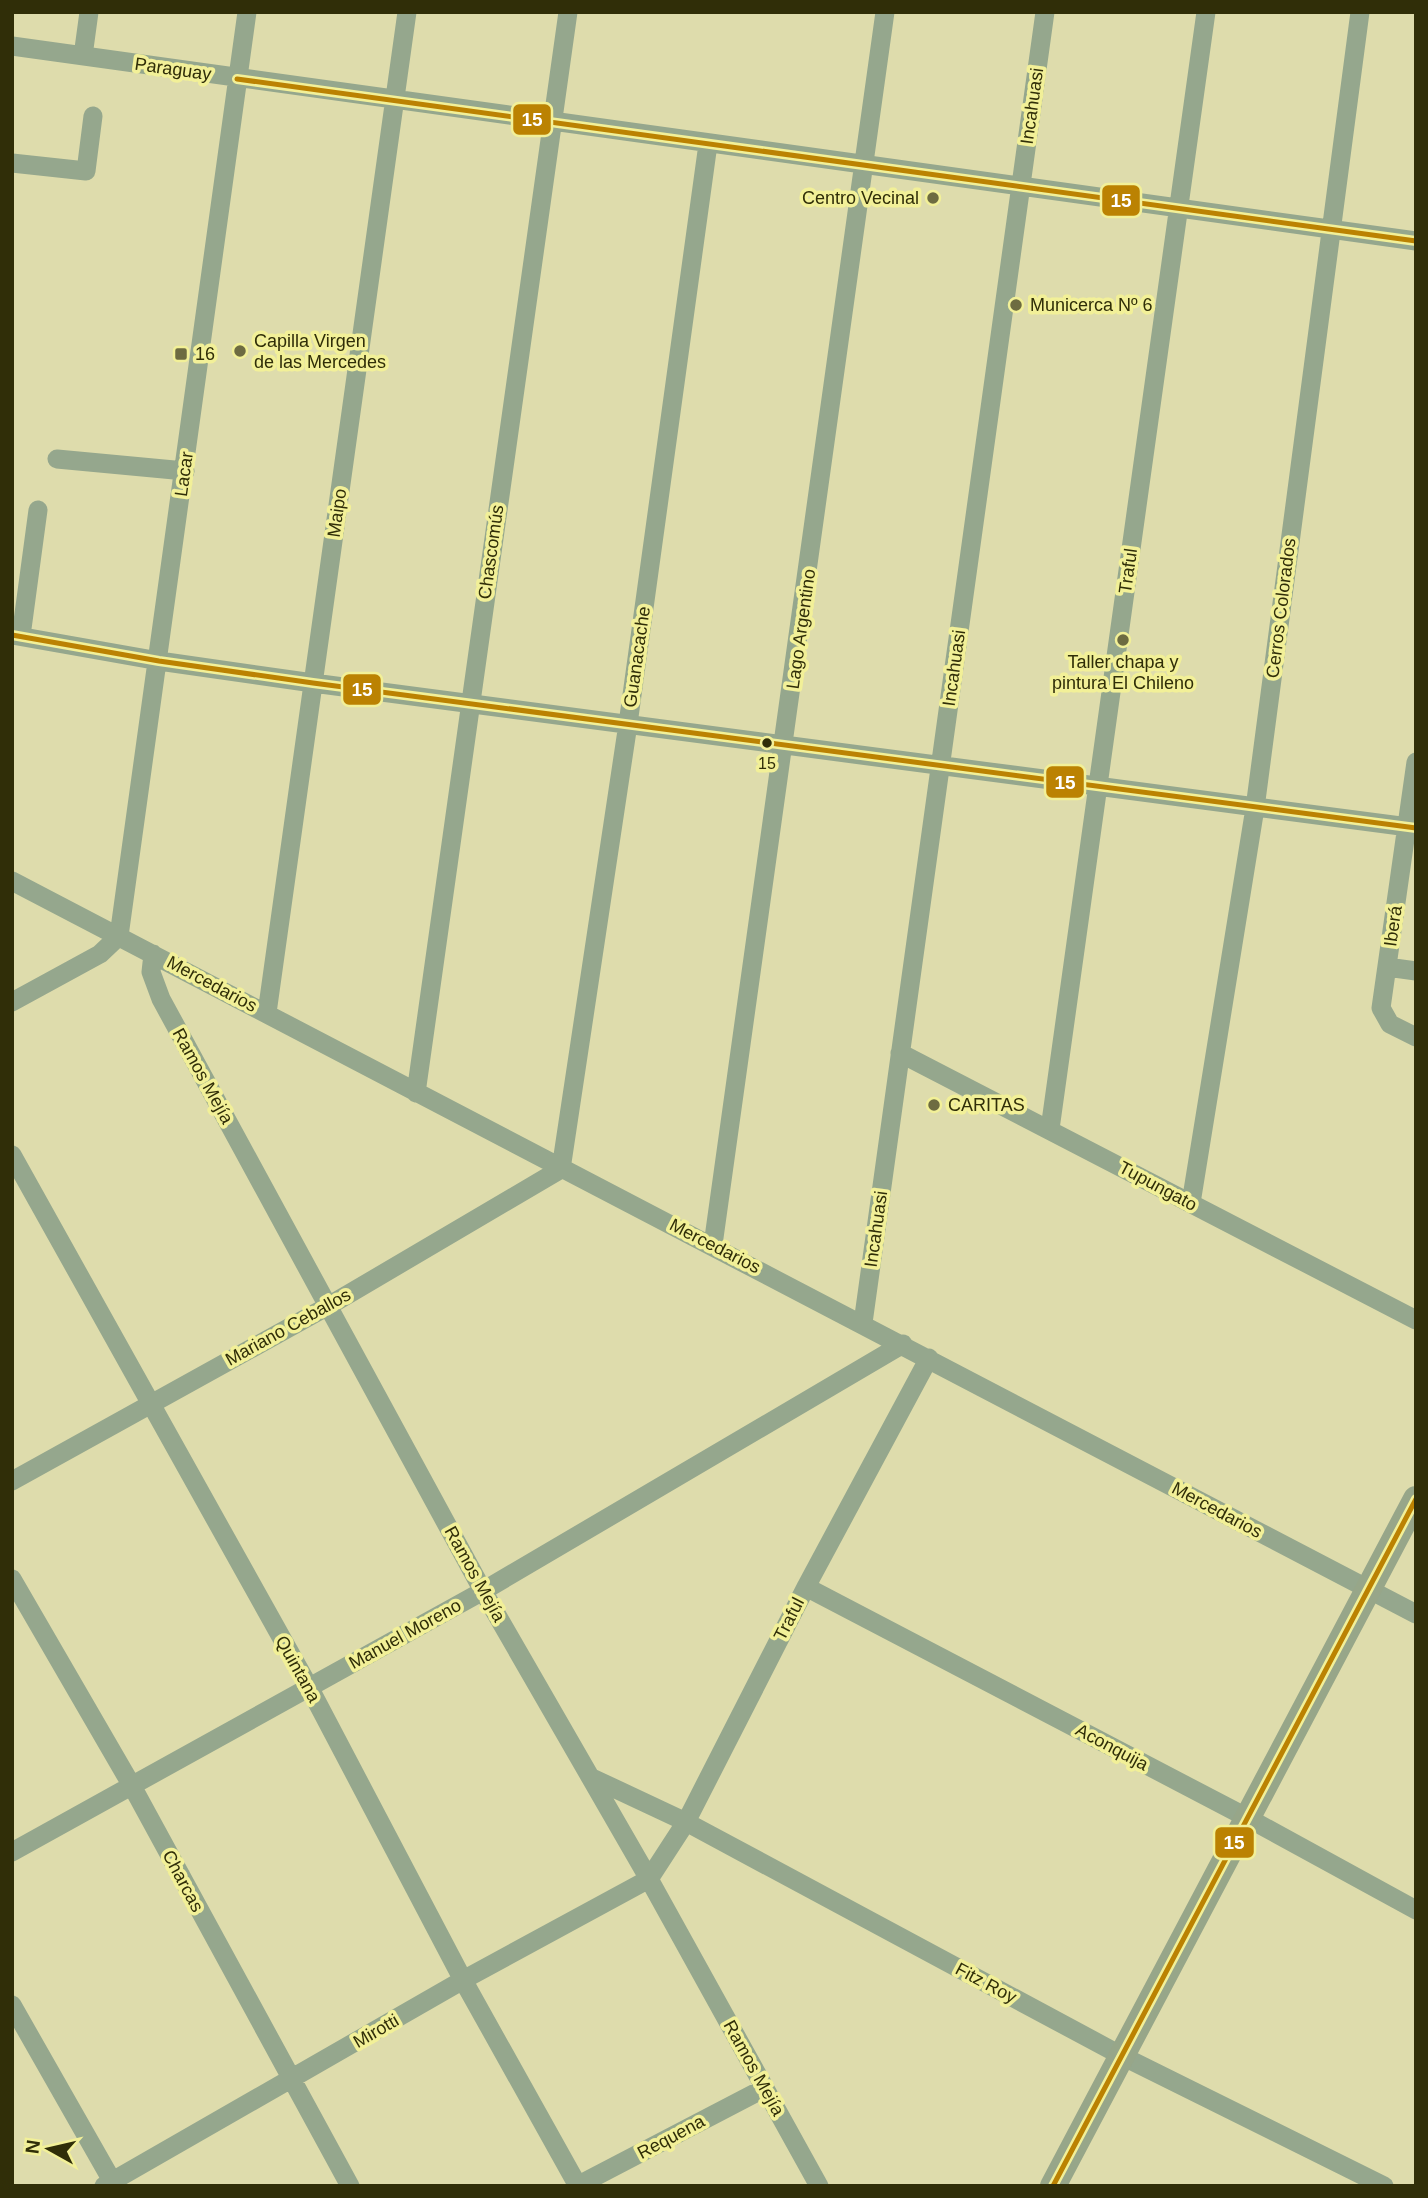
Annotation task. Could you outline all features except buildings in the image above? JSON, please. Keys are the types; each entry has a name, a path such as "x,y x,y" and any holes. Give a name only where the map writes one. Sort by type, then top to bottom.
{"main road":[{"path":"1053,2186 1416,1499"}],"street":[{"path":"83,56 89,12"},
{"name":"Lacar","path":"120,936 247,12"},
{"name":"Maipo","path":"267,1013 407,12"},
{"name":"Chascomús","path":"416,1093 568,12"},
{"name":"Lago Argentino","path":"713,1245 785,745 885,12"},
{"name":"Incahuasi","path":"863,1323 1045,12"},
{"name":"Traful","path":"1050,1129 1206,12"},
{"name":"Cerros Colorados","path":"1191,1203 1255,808 1360,12"},
{"name":"Paraguay","path":"12,47 1416,241"},
{"path":"12,163 86,171 93,116"},
{"name":"Guanacache","path":"561,1169 628,724 708,144"},
{"path":"57,459 185,471"},
{"path":"37,510 17,635 159,661 313,683 1411,828"},
{"name":"Iberá","path":"1416,762 1411,828 1381,1008 1390,1024 1416,1037"},
{"name":"Mercedarios","path":"12,881 1416,1614"},
{"path":"12,1002 100,954 120,936"},
{"name":"Ramos Mejía","path":"153,954 151,972 161,999 330,1305 483,1591 649,1879 819,2186"},
{"path":"1387,967 1416,971"},
{"name":"Tupungato","path":"900,1054 1416,1320"},
{"name":"Quintana","path":"12,1155 309,1687 463,1980 578,2186"},
{"name":"Mariano Ceballos","path":"12,1481 330,1305 561,1169"},
{"name":"Manuel Moreno","path":"12,1852 483,1591 903,1344"},
{"name":"Traful","path":"649,1879 686,1822 806,1587 929,1358"},
{"name":"Charcas","path":"12,1579 132,1786 350,2186"},
{"name":"Aconquija","path":"806,1587 1416,1909"},
{"name":"Fitz Roy","path":"590,1777 686,1822 1122,2056 1384,2186"},
{"name":"Mirotti","path":"110,2184 463,1980 649,1879"},
{"path":"12,2005 110,2184"},
{"name":"Requena","path":"578,2186 765,2088"}],"transit line":[{"name":"15","path":"237,79 1416,241"},
{"name":"15","path":"12,635 159,661 313,683 1416,828"},
{"name":"15","path":"1053,2186 1416,1499"}],"place":[{"name":"Centro Vecinal","path":"933,198"},
{"name":"Municerca Nº 6","path":"1016,305"},
{"name":"Capilla Virgen de las Mercedes","path":"240,351"},
{"name":"16","path":"181,354"},
{"name":"Taller chapa y pintura El Chileno","path":"1123,640"},
{"name":"15","path":"767,743"},
{"name":"CARITAS","path":"934,1105"}]}
